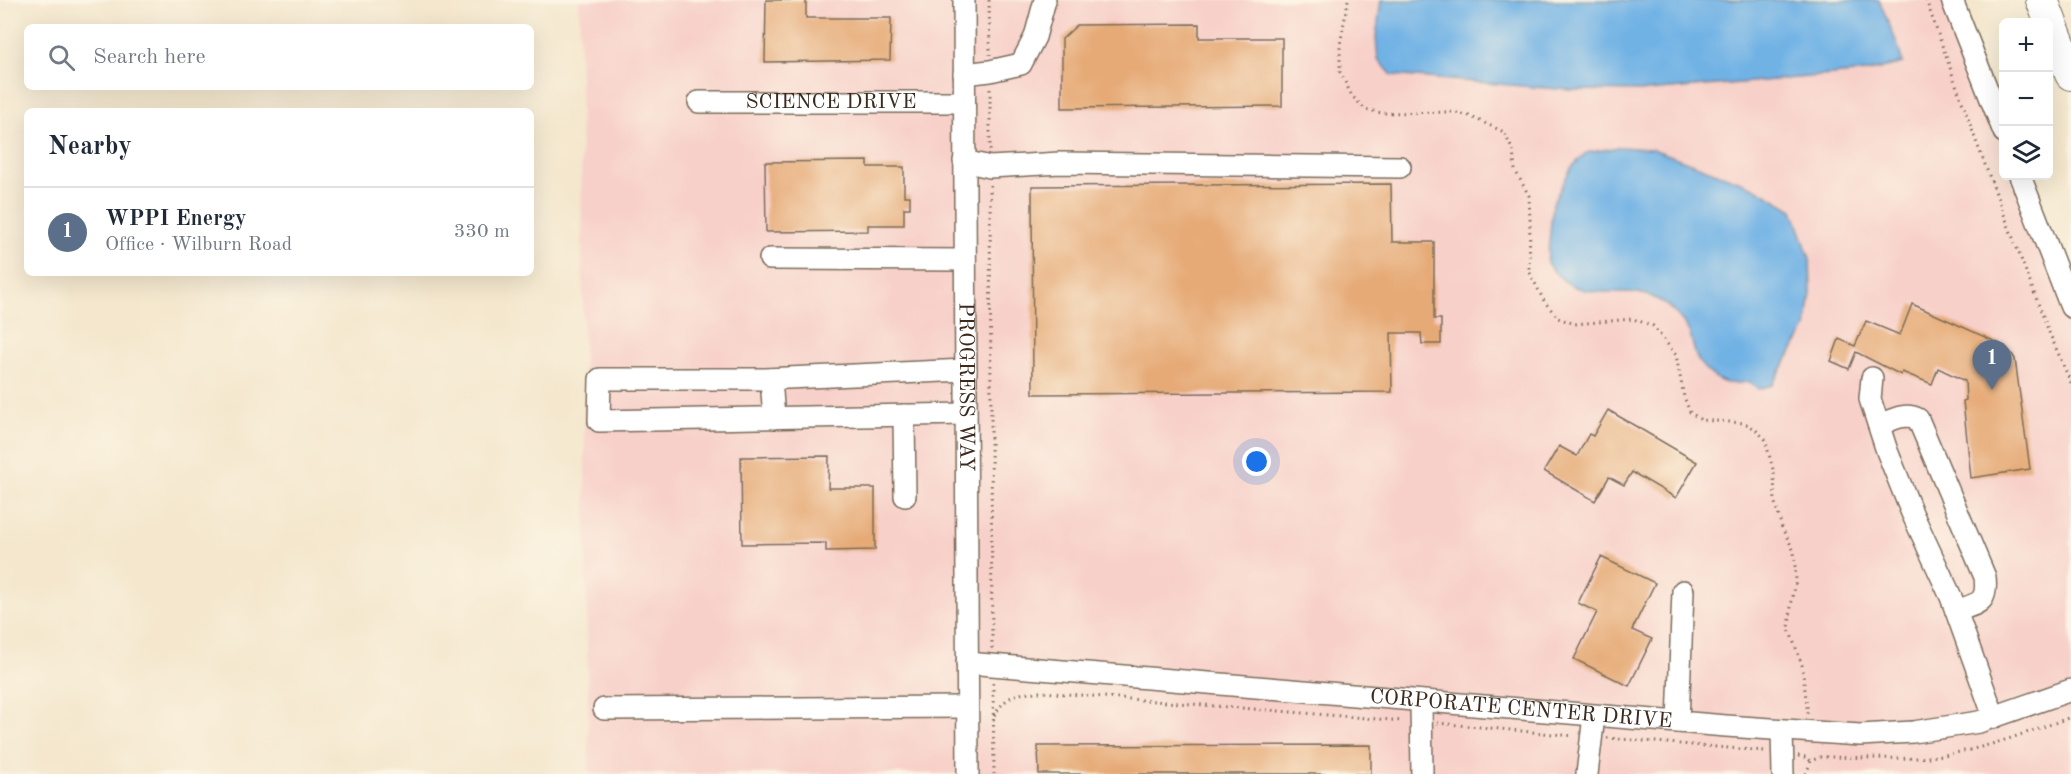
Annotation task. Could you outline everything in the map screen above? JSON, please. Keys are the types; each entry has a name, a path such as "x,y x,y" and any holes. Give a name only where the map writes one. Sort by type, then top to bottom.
{"highway":[{"path":"2042,0 2071,74"}],"street":[{"name":"PROGRESS WAY","path":"964,0 968,774"},
{"path":"964,74 1021,64 1035,37 1045,0"},
{"path":"1952,0 2002,126"},
{"name":"SCIENCE DRIVE","path":"699,102 964,102"},
{"path":"964,161 990,167 1060,164 1400,166"},
{"path":"2022,180 2071,308"},
{"path":"770,259 965,260"},
{"path":"966,370 771,378 600,378 599,421 966,414"},
{"path":"771,378 774,418"},
{"path":"1872,378 1870,399 1879,425 1912,513 1956,611 1994,717"},
{"path":"904,415 905,496"},
{"path":"1879,425 1898,417 1911,415 1918,419 1985,578 1985,595 1981,602 1956,611"},
{"path":"1678,723 1683,591"},
{"name":"CORPORATE CENTER DRIVE","path":"967,663 1678,723 1860,735 1913,732 1979,722 2071,690"},
{"path":"1421,701 1422,774"},
{"path":"604,709 967,707"},
{"path":"1587,774 1594,716"},
{"path":"1782,730 1783,774"}],"path":[{"path":"989,0 994,774"},
{"path":"1348,0 1340,45 1340,72 1352,96 1365,109 1381,113 1453,112 1469,116 1504,132 1513,151 1515,170 1529,196 1529,270 1544,301 1558,318 1575,324 1633,319 1653,326 1676,355 1684,397 1690,412 1701,420 1744,423 1754,428 1765,439 1774,472 1775,503 1782,528 1794,551 1796,580 1789,629 1802,665 1808,711 1806,757"},
{"path":"1926,0 1976,141 2049,332 2071,383"},
{"path":"1806,774 1811,761"}],"shaded area":[{"path":"579,0 1953,0 1999,121 1999,180 2022,180 2071,307 2071,774 589,774"}],"water":[{"path":"1381,0 1879,0 1903,63 1866,72 1647,91 1571,90 1392,75 1378,59 1376,38"},
{"path":"1619,147 1653,149 1754,187 1793,210 1810,259 1811,293 1806,328 1772,385 1758,389 1750,382 1729,383 1719,380 1700,363 1686,326 1663,303 1649,296 1634,293 1590,291 1576,287 1561,278 1547,263 1553,203 1571,168 1586,153"}],"building":[{"path":"766,0 806,0 806,18 891,18 890,60 765,62"},
{"path":"1199,24 1199,38 1282,38 1282,106 1062,108 1062,39 1077,25"},
{"path":"868,161 868,167 904,167 904,196 910,196 910,208 904,208 904,225 868,225 868,231 766,232 765,162"},
{"path":"1391,184 1392,242 1434,242 1434,319 1441,319 1441,344 1422,344 1421,333 1391,333 1392,392 1033,394 1032,186"},
{"path":"1912,304 2005,346 2012,354 2015,359 2030,469 1971,478 1963,401 1966,400 1965,381 1938,368 1932,384 1902,372 1901,375 1856,352 1849,369 1831,361 1839,339 1855,346 1866,321 1900,335"},
{"path":"1608,410 1697,462 1676,498 1632,472 1624,485 1609,477 1595,501 1544,471 1559,446 1577,456 1589,434 1593,436"},
{"path":"829,456 828,488 875,488 875,550 826,551 826,543 742,544 741,457"},
{"path":"1601,557 1655,583 1632,630 1652,639 1629,686 1574,659 1597,612 1578,603"},
{"path":"1371,745 1371,774 1039,774 1038,746"}],"place":[{"name":"WPPI Energy","path":"1992,390"}]}
